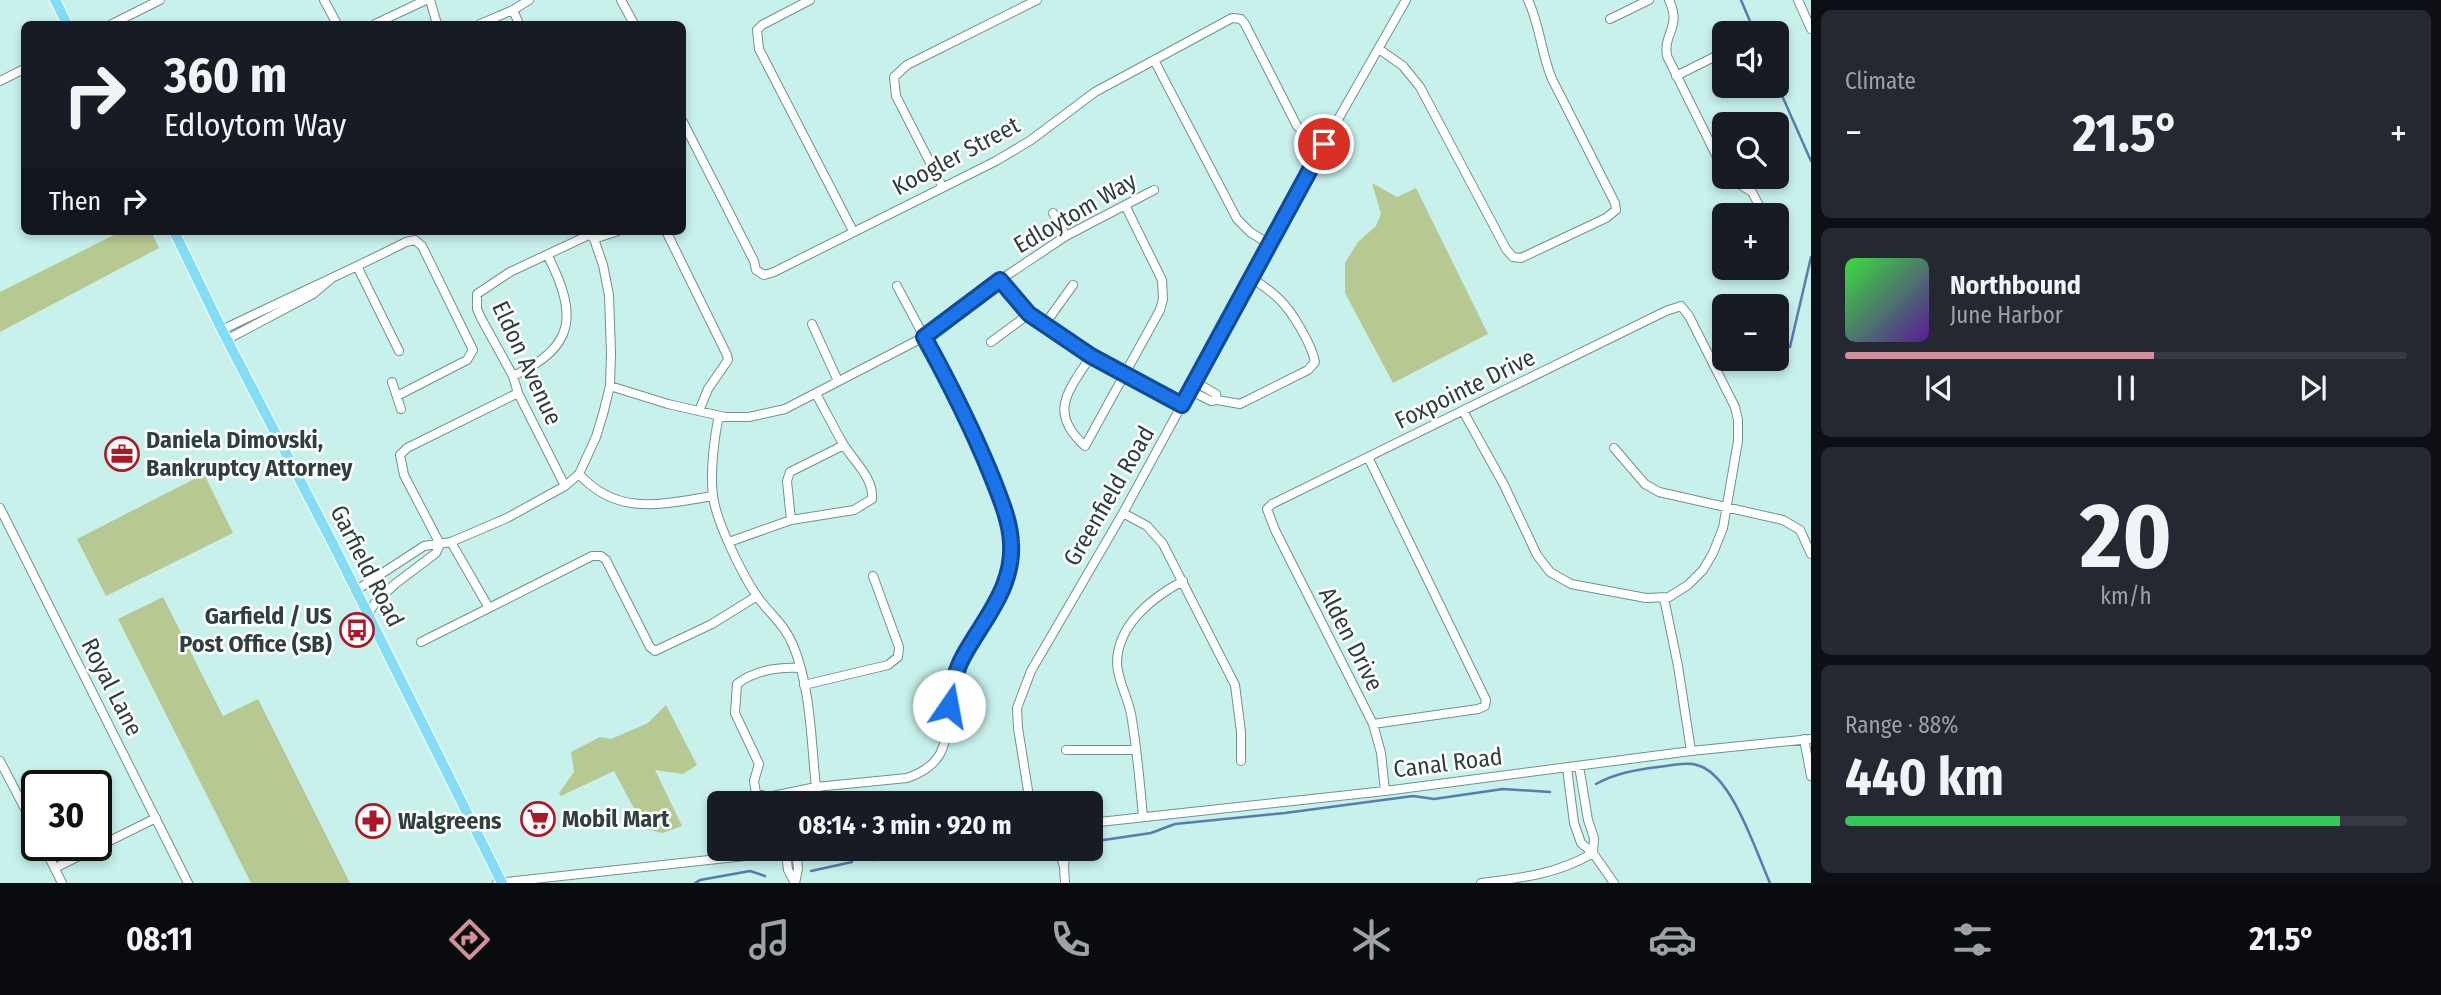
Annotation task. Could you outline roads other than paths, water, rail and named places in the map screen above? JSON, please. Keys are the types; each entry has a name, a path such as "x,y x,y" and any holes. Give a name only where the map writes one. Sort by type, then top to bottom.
{"main road":[{"path":"55,0 66,21"},
{"name":"Garfield Road","path":"176,235 502,883"}],"street":[{"path":"118,21 160,0"},
{"path":"324,0 335,21"},
{"path":"382,21 428,0 436,21"},
{"path":"487,21 529,0"},
{"path":"621,0 632,21"},
{"path":"810,0 769,20 757,30 759,48 853,231"},
{"path":"942,186 896,96 894,77 907,65 1037,0"},
{"name":"Greenfield Road","path":"1028,791 1018,728 1017,708 1021,691 1123,513 1324,144 1406,0"},
{"path":"1379,49 1412,74 1506,249 1517,258 1606,218 1616,210 1615,203 1545,62 1537,24 1528,0"},
{"path":"1610,19 1649,0"},
{"path":"1669,0 1675,18 1666,49 1676,76 1712,146"},
{"path":"1798,0 1811,29"},
{"path":"513,10 518,21"},
{"name":"Koogler Street","path":"686,128 760,274 774,272 996,161 1031,140 1085,97 1237,18 1245,24 1297,126 1308,136 1324,144"},
{"path":"1676,76 1712,58"},
{"path":"1154,60 1237,219 1250,232 1269,244"},
{"path":"0,81 21,70"},
{"path":"1747,189 1758,203"},
{"name":"Edloytom Way","path":"610,386 719,416 737,418 785,409 924,337 1000,280 1066,236 1154,190"},
{"path":"1091,356 1066,395 1063,406 1069,428 1085,446 1160,310 1162,280 1125,205"},
{"path":"1053,213 1066,236"},
{"path":"355,591 424,546 451,542 507,518 565,486 579,474 596,437 610,386 612,324 609,295 590,235"},
{"name":"Eldon Avenue","path":"565,486 518,393 513,376 481,318 477,309 477,294 510,271 590,235"},
{"path":"668,235 727,355 727,360 708,389 699,411"},
{"path":"224,335 298,303 325,287 330,280 415,240 422,246 472,345 472,355 397,396"},
{"path":"513,376 548,356 565,328 566,302 561,283 548,256"},
{"path":"357,266 400,351"},
{"path":"1193,386 1211,401 1240,404 1308,369 1315,362 1311,348 1287,308 1252,278"},
{"path":"1000,280 1029,314 1091,356 1182,405"},
{"path":"1045,324 1073,285"},
{"path":"800,668 781,667 749,675 737,684 735,713 759,764 754,781 756,793 768,797 816,787 907,778 921,773 932,766 946,742 953,681 962,657 995,605 1010,563 1009,526 974,431 897,286"},
{"name":"Foxpointe Drive","path":"1266,509 1286,496 1681,306 1689,316 1727,390 1738,420 1738,441 1727,509"},
{"path":"991,342 1029,314"},
{"path":"812,324 838,381"},
{"path":"392,382 401,409"},
{"path":"440,544 404,475 400,455 407,448 518,393"},
{"path":"729,541 791,520 854,510 872,499 868,481 844,445 816,394"},
{"path":"1463,411 1504,485 1536,555 1550,572 1571,584 1646,598 1664,598 1682,590 1706,566 1719,541 1727,509"},
{"path":"719,416 714,441 713,496 729,541 757,596 782,624 794,646 804,685 817,791"},
{"path":"791,520 787,481 790,472 844,445"},
{"path":"1614,449 1651,489 1671,497 1792,524 1800,530 1811,554"},
{"path":"1368,457 1486,697 1485,706 1478,709 1373,724"},
{"path":"579,474 605,496 617,502 635,505 713,496"},
{"name":"Royal Lane","path":"0,508 188,883"},
{"name":"Alden Drive","path":"1266,509 1373,724 1381,753 1385,791"},
{"path":"1123,513 1155,533 1183,581 1236,685 1241,761"},
{"path":"451,542 489,608"},
{"path":"368,614 375,603 436,553 440,544"},
{"path":"421,642 592,555 606,560 650,648 655,651 712,624 757,596"},
{"path":"804,685 888,665 898,657 899,647 873,576"},
{"path":"1143,817 1131,712 1117,661 1126,632 1150,600 1183,581"},
{"path":"1664,598 1691,751"},
{"path":"1808,739 1811,776"},
{"name":"Canal Road","path":"1103,822 1385,791 1691,751 1808,739"},
{"path":"1066,750 1136,750"},
{"path":"0,761 21,801"},
{"path":"1579,766 1594,838 1593,853"},
{"path":"1567,768 1574,823 1581,843 1593,853 1614,883"},
{"path":"1570,792 1583,790"},
{"path":"55,868 156,818"},
{"path":"1481,883 1516,881 1536,876 1558,870 1593,853"},
{"path":"51,861 62,883"},
{"path":"497,883 707,861"},
{"path":"787,861 788,870 795,883"},
{"path":"795,883 797,861"},
{"path":"1062,861 1064,866"},
{"path":"1065,861 1065,883"}],"waterway":[{"path":"1741,0 1750,21"},
{"path":"1783,98 1811,161"},
{"path":"1790,347 1811,257"},
{"path":"1596,784 1641,769 1685,764 1700,766 1712,773 1733,800 1770,883"},
{"path":"1103,840 1151,833 1175,824 1413,796 1434,799 1503,789 1550,792"},
{"path":"811,871 852,862"},
{"path":"695,883 750,871 765,876"}],"place":[{"name":"Daniela Dimovski, Bankruptcy Attorney","path":"122,454"},
{"name":"Garfield / US Post Office (SB)","path":"357,630"},
{"name":"Mobil Mart","path":"538,819"},
{"name":"Walgreens","path":"373,821"}]}
